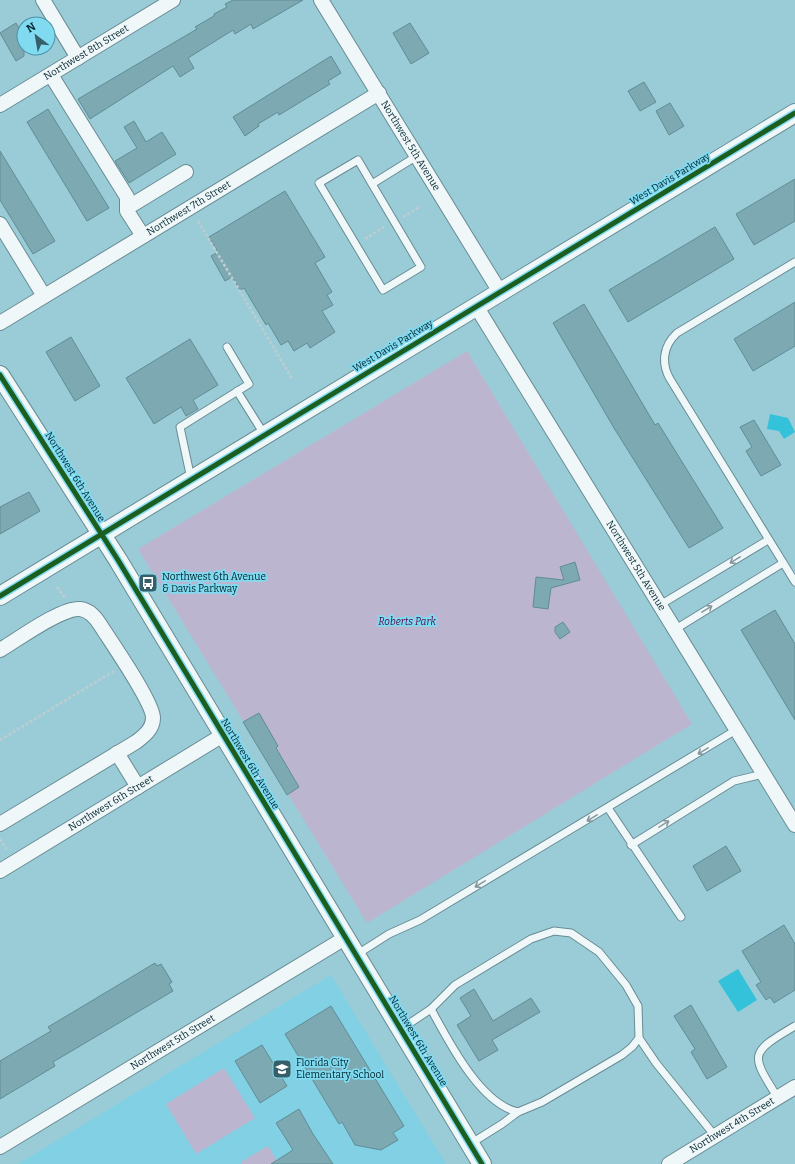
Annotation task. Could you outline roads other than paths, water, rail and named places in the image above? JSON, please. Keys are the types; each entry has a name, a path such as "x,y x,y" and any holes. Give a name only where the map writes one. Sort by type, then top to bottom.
{"street":[{"path":"43,0 78,58"},
{"name":"Northwest 8th Street","path":"0,106 173,0"},
{"name":"Northwest 5th Avenue","path":"321,0 500,292"},
{"path":"51,75 127,197 128,212 143,236"},
{"name":"Northwest 7th Street","path":"0,323 378,93"},
{"name":"West Davis Parkway","path":"0,596 264,434 795,113"},
{"path":"127,208 186,172"},
{"path":"0,224 44,296"},
{"name":"Northwest 5th Avenue","path":"476,306 795,825"},
{"name":"Northwest 6th Avenue","path":"0,375 100,534 482,1164"},
{"path":"0,824 144,736 152,726 153,718 146,699 94,615 82,609 67,610 1,647"},
{"name":"Northwest 6th Street","path":"0,871 223,736"},
{"path":"118,753 138,787"},
{"name":"Northwest 5th Street","path":"0,1147 345,938"},
{"name":"Northwest 4th Street","path":"669,1164 795,1087"}],"lane":[{"path":"372,184 417,156"},
{"path":"358,160 372,184 421,267 383,290 319,183 358,160"},
{"path":"795,262 678,333 667,347 664,358 665,368 670,380 795,582"},
{"path":"191,479 180,427 248,384 227,347"},
{"path":"237,391 264,434"},
{"path":"660,606 768,540"},
{"path":"674,630 783,563"},
{"path":"355,955 389,934 420,920 736,730"},
{"path":"631,845 734,781 763,774"},
{"path":"608,808 631,845 681,917"},
{"path":"400,1029 431,1009 456,986 522,944 542,934 563,931 581,938 599,952 623,980 638,1006 639,1038 656,1063 715,1136"},
{"path":"431,1009 458,1058 472,1077 505,1106 518,1112"},
{"path":"778,1098 761,1070 758,1058 764,1047 795,1026"},
{"path":"470,1144 518,1112 542,1102 622,1055 639,1038"}],"place":[{"name":"Northwest 6th Avenue & Davis Parkway","path":"148,583"},
{"name":"Florida City Elementary School","path":"282,1069"}],"park label":[{"name":"Roberts Park","path":"407,622"}]}
